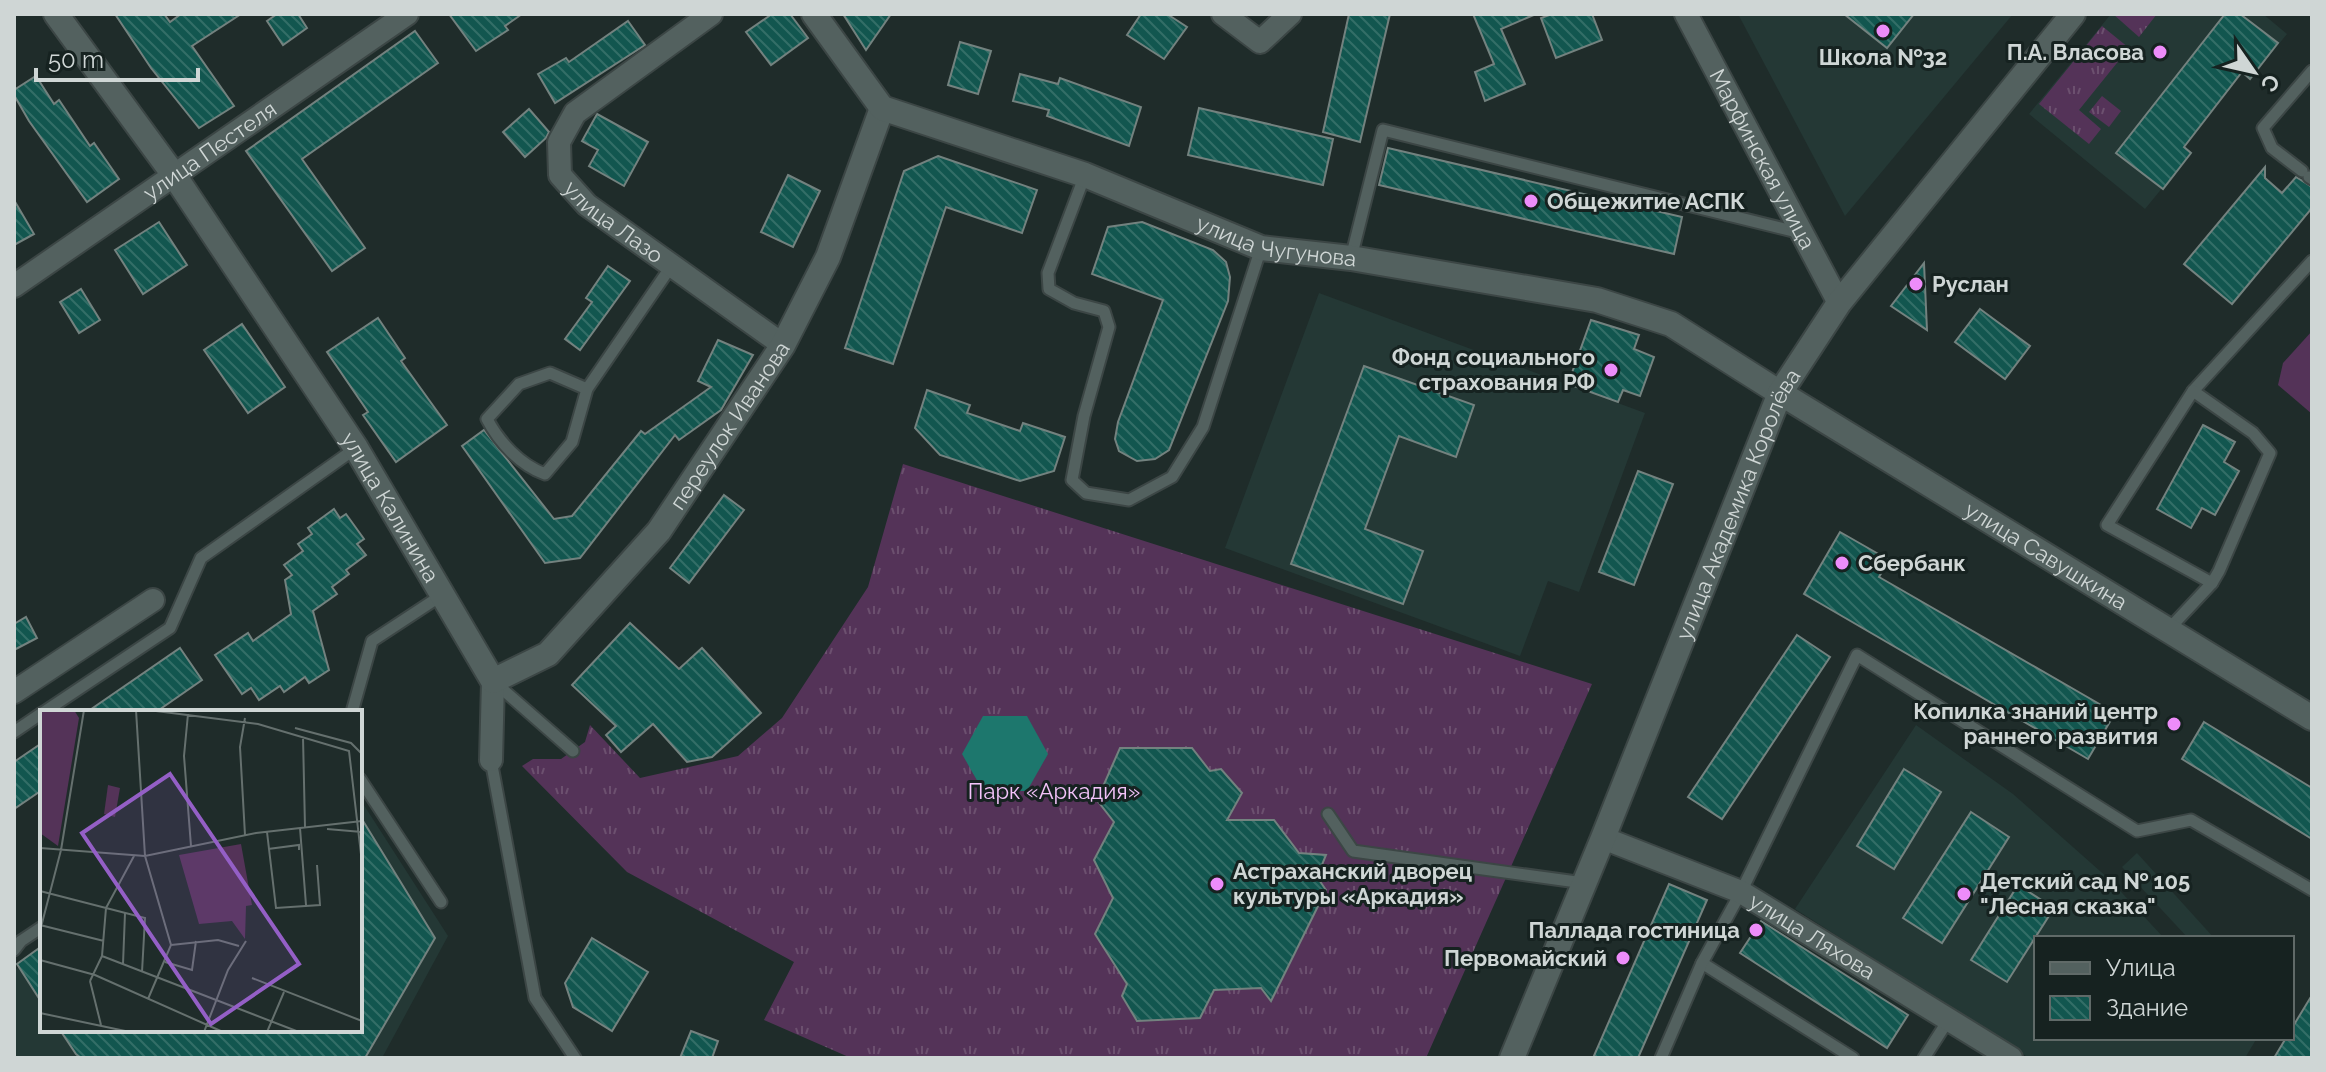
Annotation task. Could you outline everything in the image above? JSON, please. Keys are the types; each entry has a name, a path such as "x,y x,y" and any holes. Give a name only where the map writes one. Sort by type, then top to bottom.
{"street":[{"name":"улица Калинина","path":"56,14 174,175 356,448 493,681"},
{"name":"улица Пестеля","path":"14,286 407,14"},
{"name":"улица Лазо","path":"711,14 575,113 559,142 560,175 587,205 783,345"},
{"path":"814,14 882,108"},
{"path":"1223,14 1260,42 1290,14"},
{"name":"Марфинская улица","path":"1686,14 1839,303"},
{"name":"улица Академика Королёва","path":"1512,1058 1780,393 1839,303 2073,14"},
{"name":"улица Чугунова","path":"882,108 1085,175 1261,248 1351,258 1597,300 1671,324 1780,393"},
{"name":"переулок Иванова","path":"493,681 548,654 659,531 783,345 828,257 882,108"},
{"name":"улица Савушкина","path":"1780,393 2312,718"},
{"path":"14,692 153,600"},
{"path":"491,760 493,681"},
{"name":"улица Ляхова","path":"1603,838 1741,892 2011,1058"}],"lane":[{"path":"2308,175 2272,148 2263,128 2312,71"},
{"path":"1351,258 1383,130 1801,233"},
{"path":"1085,175 1048,273 1049,289 1074,303 1104,311 1109,327 1084,416 1072,480 1086,493 1129,500 1172,477 1203,427 1261,248"},
{"path":"2212,583 2107,525 2193,391 2312,261"},
{"path":"587,389 550,373 519,384 487,419 527,467 545,474 572,442 587,389 672,265"},
{"path":"2168,630 2212,583 2270,453 2253,433 2193,391"},
{"path":"47,710 170,628 201,558 356,448"},
{"path":"351,710 372,641 442,595"},
{"path":"1661,1058 1702,963 1741,892 1857,655 2137,831 2191,820 2312,890"},
{"path":"493,681 573,751"},
{"path":"14,732 40,715"},
{"path":"491,760 535,998 575,1058"},
{"path":"362,782 441,902"},
{"path":"1328,814 1353,851 1584,883"},
{"path":"14,950 21,941 40,928"},
{"path":"1702,963 1853,1058"},
{"path":"1924,1058 1949,1019"}],"shaded area":[{"path":"1738,14 2013,14 1845,216"},
{"path":"2111,14 2263,14 2287,34 2250,79 2241,73 2184,146 2191,153 2145,209 2029,114"},
{"path":"1319,293 1645,413 1579,592 1548,581 1520,656 1225,548"},
{"path":"983,716 1027,716 1048,754 1027,791 983,791 962,754"},
{"name":"Детский сад № 105 \"Лесная сказка\"","path":"1916,725 2013,794 2109,879 2162,936 2034,936 2034,1040 2256,1040 2245,1058 2029,1058 1795,909"},
{"path":"362,802 448,936 382,1058 14,1058 14,971 40,951 40,1032 362,1032"},
{"path":"2137,853 2212,936 2186,936 2122,867"}],"green space":[{"path":"2113,14 2157,14 2139,37"},
{"path":"2102,26 2129,48 2079,110 2101,129 2089,144 2039,104"},
{"path":"2102,96 2121,111 2109,127 2089,112"},
{"path":"2312,331 2312,414 2278,385 2283,363"},
{"name":"Парк «Аркадия»","path":"903,464 1592,684 1426,1058 851,1058 764,1020 794,962 627,872 522,766 533,759 561,759 585,742 590,725 640,778 738,756 782,718 868,587"}],"building":[{"path":"115,14 164,14 170,22 181,14 241,14 192,46 234,106 199,128 151,68"},
{"path":"277,14 298,14 307,28 283,45 267,21"},
{"path":"449,14 522,14 505,26 508,30 476,51"},
{"path":"772,14 790,14 808,38 771,65 746,32"},
{"path":"843,14 891,14 866,50"},
{"path":"1141,14 1167,14 1187,27 1164,59 1127,35"},
{"path":"1349,14 1390,14 1360,142 1323,132"},
{"path":"1473,14 1536,14 1501,29 1525,84 1485,101 1475,72 1494,64"},
{"path":"1552,14 1592,14 1602,40 1556,58 1541,18"},
{"name":"Школа №32","path":"1844,14 1914,14 1887,48"},
{"path":"2225,14 2240,14 2278,43 2250,79 2242,72 2184,147 2191,153 2163,189 2116,153"},
{"path":"628,21 645,45 555,103 538,74 566,58 569,62"},
{"path":"415,31 438,63 302,159 365,248 332,271 246,151"},
{"path":"960,42 991,51 978,94 948,85"},
{"path":"1020,74 1058,84 1060,78 1141,107 1129,146 1047,116 1049,110 1013,101"},
{"path":"36,76 54,104 59,100 90,146 94,143 119,179 87,202 14,95 14,90"},
{"path":"1199,108 1333,139 1323,185 1188,155"},
{"path":"529,109 549,132 525,157 503,132"},
{"path":"597,114 648,142 624,186 589,166 598,150 582,141"},
{"name":"Общежитие АСПК","path":"1388,148 1682,217 1674,254 1379,185"},
{"path":"938,156 1037,190 1022,233 946,207 893,364 845,348 904,171"},
{"path":"2265,167 2265,178 2282,193 2296,177 2312,187 2312,208 2232,304 2184,264"},
{"path":"788,175 820,191 793,247 761,232"},
{"path":"14,200 34,234 14,245"},
{"path":"159,222 187,265 143,294 115,250"},
{"path":"1142,222 1213,250 1226,262 1230,277 1228,301 1169,450 1155,459 1137,461 1119,451 1115,439 1118,422 1163,300 1092,274 1108,227"},
{"name":"Руслан","path":"1924,263 1927,330 1891,306"},
{"path":"608,266 630,281 580,350 565,339 592,302 586,298"},
{"path":"81,289 100,320 79,333 60,302"},
{"path":"1980,309 2030,346 2005,379 1955,342"},
{"path":"378,318 405,358 401,361 447,425 396,462 363,415 368,412 327,352"},
{"name":"Фонд социального страхования РФ","path":"1591,320 1639,335 1634,349 1654,357 1640,396 1623,390 1618,402 1568,384"},
{"path":"242,324 285,387 248,413 204,350"},
{"path":"718,340 753,355 721,410 679,440 675,435 580,558 545,563 462,446 484,430 554,519 572,516 641,431 645,434 711,387 698,381"},
{"path":"1364,366 1474,405 1456,457 1399,436 1365,529 1423,551 1403,604 1291,564"},
{"path":"927,390 970,405 967,413 1020,431 1023,423 1065,437 1054,471 1020,481 940,455 915,428"},
{"path":"2203,425 2235,442 2224,462 2239,471 2215,515 2202,508 2191,528 2157,509"},
{"path":"1638,471 1673,484 1634,585 1599,572"},
{"path":"724,495 744,510 689,583 670,568"},
{"path":"334,509 340,518 346,514 364,539 357,544 366,555 346,570 349,574 332,587 337,594 313,611 329,670 309,683 305,677 284,692 280,686 259,700 251,688 242,694 215,655 248,633 253,641 291,614 285,580 292,575 284,565 303,551 298,544 312,534 308,528"},
{"path":"1840,532 1889,560 1879,577 2115,713 2088,759 1804,594"},
{"path":"26,617 37,638 14,650 14,624"},
{"path":"630,623 679,669 702,648 761,713 712,757 687,762 653,724 621,752 606,735 616,726 572,685"},
{"path":"1797,635 1830,657 1722,819 1688,797"},
{"path":"180,648 202,680 159,710 90,710"},
{"path":"2204,722 2312,788 2312,839 2182,759"},
{"path":"40,744 40,791 14,809 14,762"},
{"path":"1120,748 1192,748 1210,771 1221,769 1242,793 1227,820 1274,820 1299,853 1326,855 1317,877 1326,890 1271,1001 1261,988 1214,990 1200,1018 1137,1021 1122,996 1127,984 1095,934 1113,898 1094,860 1114,822 1097,800"},
{"path":"1904,769 1941,792 1894,869 1857,846"},
{"path":"1971,812 2009,837 1942,943 1903,918"},
{"path":"362,819 435,938 365,1058 81,1058 61,1032 362,1032"},
{"path":"1669,884 1707,900 1638,1058 1593,1058"},
{"path":"2018,885 2054,908 2007,982 1971,960"},
{"path":"1761,921 1908,1015 1887,1048 1740,953"},
{"path":"592,938 648,972 612,1031 573,1007 565,983"},
{"path":"40,947 40,1000 17,964"},
{"path":"2312,995 2312,1058 2274,1058 2285,1040 2294,1040 2294,1025"},
{"path":"691,1031 718,1041 712,1058 680,1058"}],"place":[{"name":"Школа №32","path":"1883,31"},
{"name":"П.А. Власова","path":"2160,52"},
{"name":"Общежитие АСПК","path":"1531,201"},
{"name":"Руслан","path":"1916,284"},
{"name":"Фонд социального страхования РФ","path":"1611,370"},
{"name":"Сбербанк","path":"1842,563"},
{"name":"Копилка знаний центр раннего развития","path":"2174,724"},
{"name":"Астраханский дворец культуры «Аркадия»","path":"1217,884"},
{"name":"Детский сад № 105 \"Лесная сказка\"","path":"1964,894"},
{"name":"Паллада гостиница","path":"1756,930"},
{"name":"Первомайский","path":"1623,958"}]}
